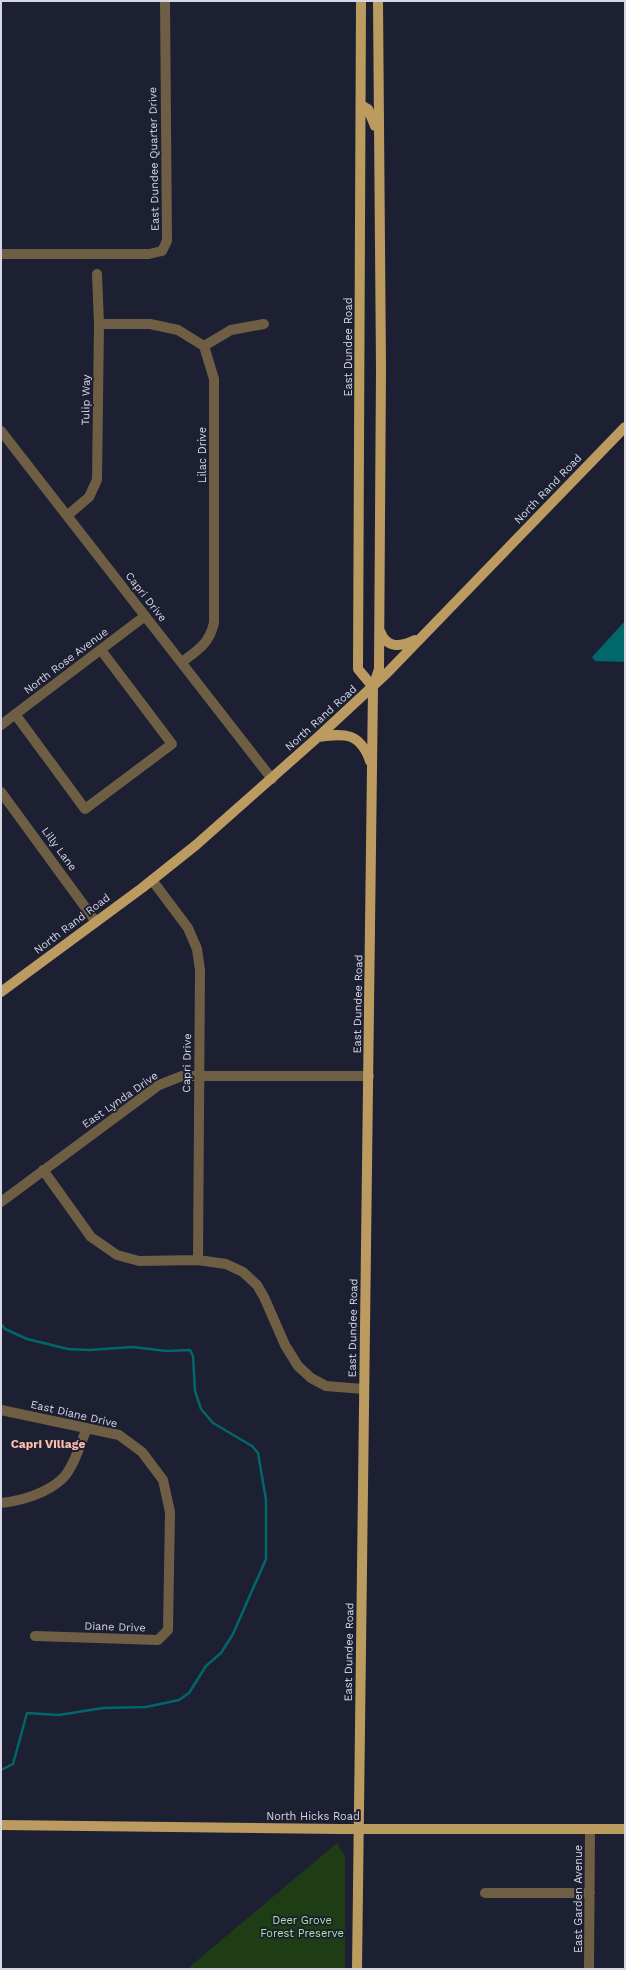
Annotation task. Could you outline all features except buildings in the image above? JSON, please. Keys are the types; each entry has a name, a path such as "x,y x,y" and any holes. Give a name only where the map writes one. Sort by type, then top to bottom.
{"main road":[{"name":"East Dundee Road","path":"362,1 358,669 373,687"},
{"name":"East Dundee Road","path":"357,1969 373,687 379,668 381,354 378,1"},
{"path":"361,105 368,109 371,114 379,136"},
{"name":"North Rand Road","path":"1,992 152,880 196,845 272,779 373,687 625,427"},
{"path":"379,629 385,641 389,644 404,645 421,638"},
{"path":"318,737 343,734 352,736 366,751 372,771"},
{"name":"North Hicks Road","path":"1,1824 625,1829"}],"street":[{"name":"East Dundee Quarter Drive","path":"1,254 149,254 162,251 167,241 165,1"},
{"name":"Tulip Way","path":"68,516 89,496 97,480 99,324 98,274"},
{"path":"99,324 150,324 178,330 204,346 231,330 264,324"},
{"name":"Lilac Drive","path":"182,662 204,646 211,635 214,623 214,379 204,346"},
{"name":"Capri Drive","path":"1,431 272,779"},
{"name":"North Rose Avenue","path":"1,725 145,616"},
{"path":"15,714 85,809 92,804 172,744 101,650"},
{"name":"Lilly Lane","path":"1,792 4,803 96,922"},
{"name":"Capri Drive","path":"152,880 188,928 197,949 200,970 198,1076 198,1260"},
{"name":"East Lynda Drive","path":"1,1202 159,1085 182,1076 369,1076"},
{"path":"43,1170 91,1237 117,1255 140,1261 198,1260 226,1264 243,1272 257,1285 264,1297 285,1345 298,1366 311,1378 326,1386 364,1389"},
{"name":"East Diane Drive","path":"1,1410 119,1436 142,1452 163,1480 170,1512"},
{"path":"1,1503 16,1502 40,1493 64,1478 76,1455 87,1428"},
{"name":"Diane Drive","path":"35,1636 158,1640 168,1630 170,1512"},
{"name":"East Garden Avenue","path":"589,1969 590,1829"},
{"path":"485,1893 590,1893"}],"green space":[{"name":"Deer Grove Forest Preserve","path":"337,1843 345,1856 345,1969 187,1969"}],"shaded area":[{"path":"625,621 625,662 595,661 592,657"}],"waterway":[{"path":"1,1324 5,1329 27,1339 68,1349 89,1350 133,1347 166,1351 190,1350 193,1356 195,1391 201,1409 213,1423 252,1446 258,1453 266,1500 266,1559 233,1634 221,1653 206,1666 189,1693 179,1700 146,1707 103,1708 59,1715 27,1713 13,1764 1,1770"}],"district":[{"name":"Capri Village","path":"48,1444"}]}
